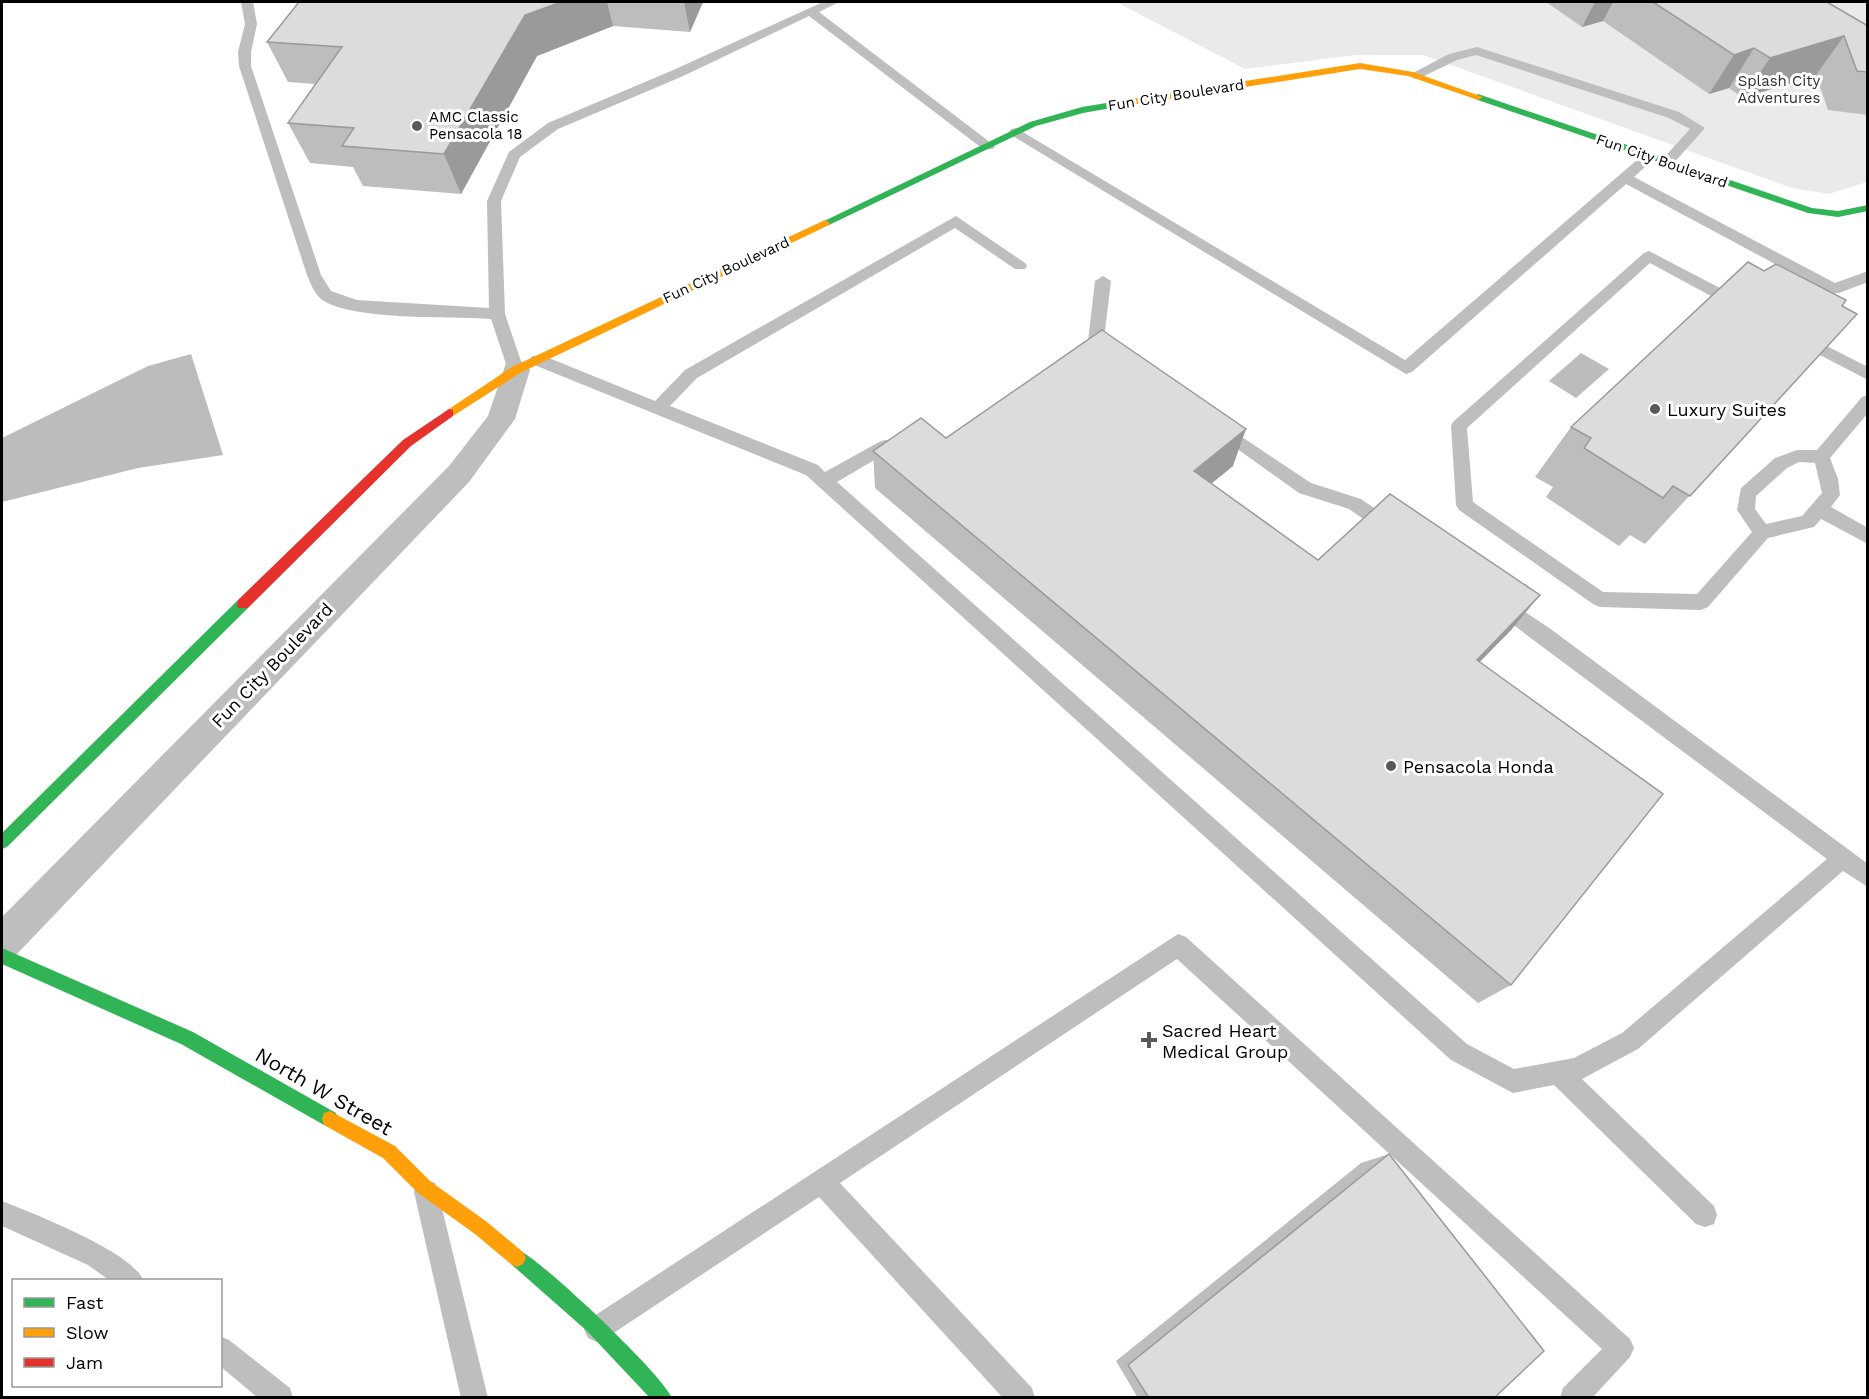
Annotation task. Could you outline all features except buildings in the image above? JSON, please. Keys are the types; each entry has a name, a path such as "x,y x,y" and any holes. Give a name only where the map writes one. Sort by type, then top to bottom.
{"street":[{"name":"Fun City Boulevard","path":"2,842 407,442 477,393 527,365 1033,124 1082,110 1360,66 1380,68 1414,75 1811,212 1838,214 1868,208"},
{"name":"Fun City Boulevard","path":"2,943 459,474 501,419 527,365"},
{"name":"North W Street","path":"2,956 187,1038 390,1152 424,1187 481,1228 566,1300 639,1369 663,1398"}],"lane":[{"path":"247,2 251,20 243,52 245,66 314,274 326,295 338,301 361,306 498,314"},
{"path":"833,2 676,74 552,126 514,155 494,201 498,314 527,365 658,408 812,470 1459,1053 1513,1081 1577,1069 1630,1041 1842,859"},
{"path":"810,11 988,146"},
{"path":"1414,75 1453,57 1477,51 1674,115 1698,128 1667,162"},
{"path":"1016,132 1406,368 1650,156"},
{"path":"1625,178 1834,289 1868,276"},
{"path":"658,408 692,374 956,221 1020,266"},
{"path":"1753,312 1649,256 1459,426 1465,505 1600,599 1701,602 1762,532 1809,522 1831,495 1829,479 1821,457"},
{"path":"1103,281 1091,345 1124,361"},
{"path":"1784,329 1868,374"},
{"path":"1821,457 1868,401"},
{"path":"1210,421 1305,488 1355,504 1403,537"},
{"path":"824,481 885,446 914,445"},
{"path":"1762,532 1746,510 1747,493 1780,463 1797,456 1821,457"},
{"path":"1819,509 1868,537"},
{"path":"1488,596 1868,877"},
{"path":"597,1329 1178,945 1621,1348 1573,1398"},
{"path":"1558,1072 1705,1215"},
{"path":"821,1181 1022,1398"},
{"path":"424,1187 475,1398"},
{"path":"2,1213 97,1256 127,1279"},
{"path":"222,1350 280,1398"}],"green space":[{"name":"Splash City Adventures","path":"1116,2 1867,2 1867,182 1829,194 1792,188 1423,55 1356,55 1245,69"}],"shaded area":[{"path":"1581,353 1609,369 1576,398 1549,381"},
{"path":"191,354 223,455 138,468 2,502 2,438 148,366"}],"traffic: fast":[{"path":"1478,97 1811,211 1838,214 1868,208"},
{"path":"825,223 1033,124 1082,110 1131,102"},
{"path":"2,842 243,604"},
{"path":"2,956 187,1038 330,1119"},
{"path":"517,1258 611,1342 663,1398"}],"traffic: slow":[{"path":"1131,102 1360,66 1410,74 1478,97"},
{"path":"449,413 516,370 825,223"},
{"path":"330,1119 389,1152 424,1187 481,1228 517,1258"}],"traffic: jam":[{"path":"243,604 407,443 449,413"}],"place":[{"name":"AMC Classic Pensacola 18","path":"417,126"},
{"name":"Luxury Suites","path":"1655,409"},
{"name":"Pensacola Honda","path":"1391,766"},
{"name":"Sacred Heart Medical Group","path":"1149,1040"}]}
